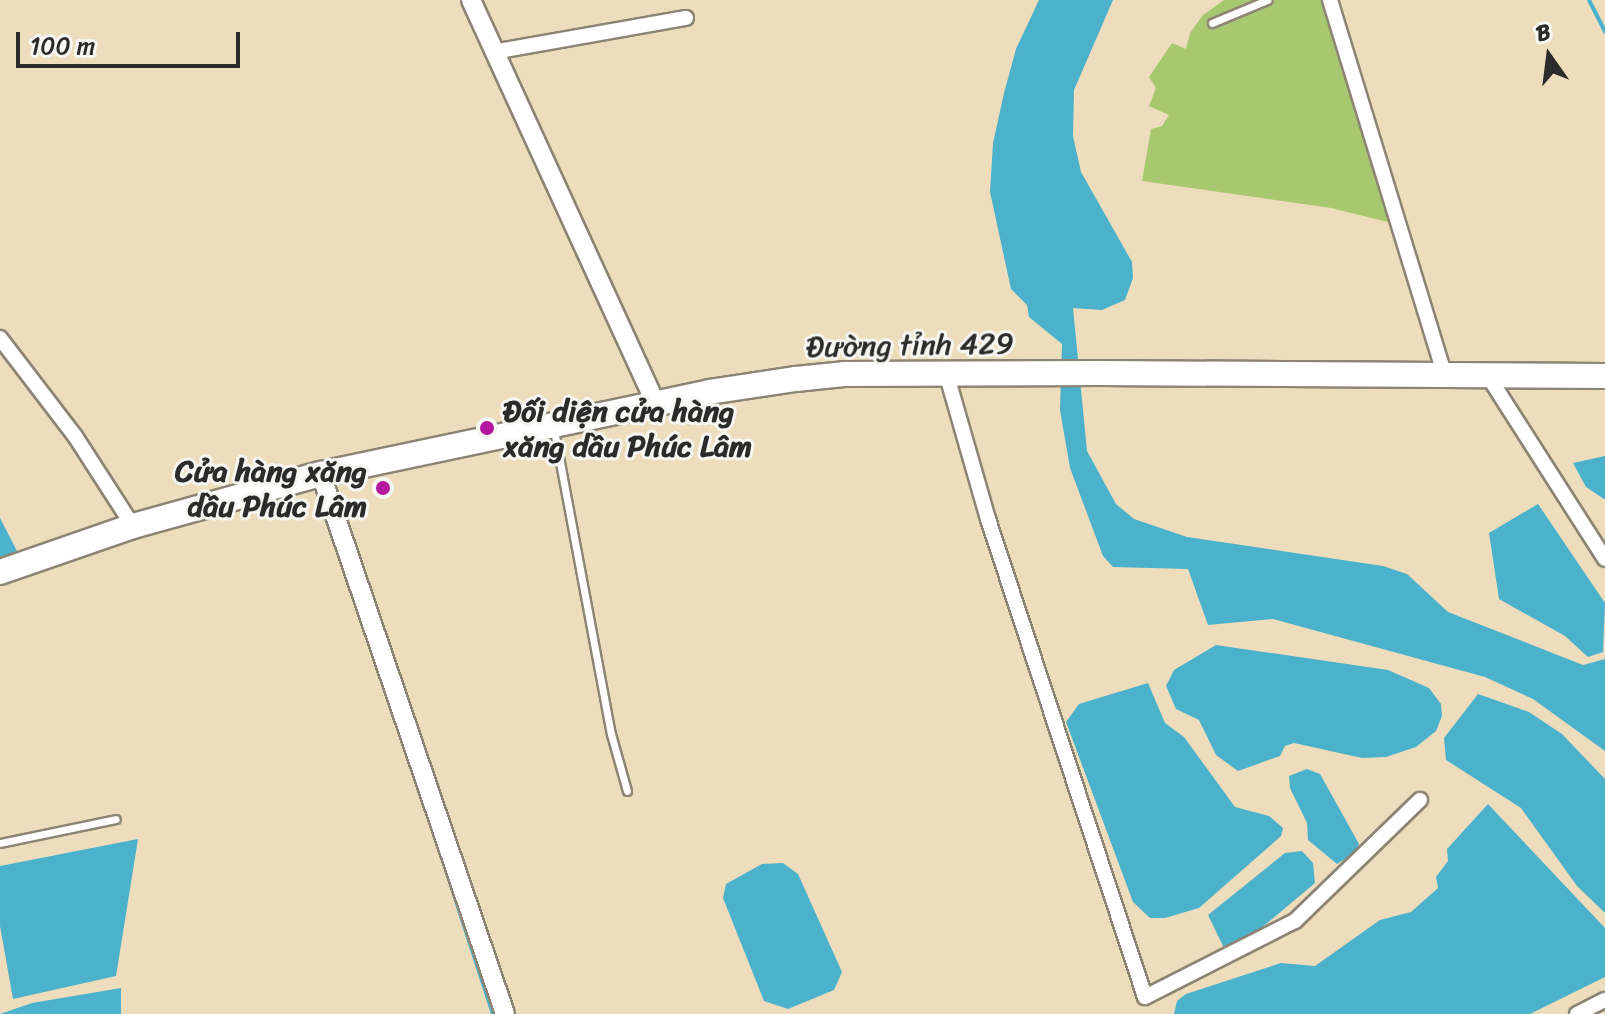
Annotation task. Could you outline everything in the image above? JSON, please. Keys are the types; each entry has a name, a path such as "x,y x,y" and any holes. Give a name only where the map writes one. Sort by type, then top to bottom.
{"main road":[{"name":"Đường tỉnh 429","path":"0,572 133,526 321,474 553,424 657,407 709,392 832,375 1605,376"}],"street":[{"path":"471,0 657,407"},
{"path":"1330,0 1445,376"},
{"path":"493,52 686,18"},
{"path":"0,338 75,436 133,526"},
{"path":"947,376 988,519 1145,997 1295,921 1420,800"},
{"path":"1488,376 1605,559"},
{"path":"321,474 505,1014"},
{"path":"1577,1014 1605,1000"}],"lane":[{"path":"1212,23 1267,0"},
{"path":"553,424 611,734 627,791"},
{"path":"0,843 116,819"}],"green space":[{"path":"1224,0 1322,0 1392,223 1331,208 1142,181 1151,129 1162,126 1169,115 1149,106 1156,88 1149,77 1172,43 1186,49 1190,33 1203,15"}],"water":[{"path":"1039,0 1113,0 1074,90 1073,136 1081,172 1132,262 1133,278 1125,300 1102,310 1073,308 1087,451 1116,504 1134,519 1187,537 1383,566 1407,574 1448,612 1583,665 1605,659 1605,751 1533,699 1485,677 1273,619 1208,625 1188,569 1113,567 1103,556 1070,468 1060,410 1062,344 1029,317 1027,305 1011,289 990,192 993,143 1004,93 1016,49"},
{"path":"1605,456 1604,499 1586,487 1573,463"},
{"path":"1538,504 1605,603 1603,652 1588,657 1565,636 1499,599 1489,533"},
{"path":"0,518 17,551 0,557"},
{"path":"1216,645 1388,670 1429,688 1441,704 1442,716 1436,731 1416,747 1386,757 1362,758 1294,743 1285,746 1280,756 1238,771 1216,755 1199,720 1176,709 1166,686 1174,670"},
{"path":"1148,683 1165,723 1184,737 1235,807 1269,816 1283,828 1281,836 1199,908 1165,918 1150,918 1133,902 1066,722 1079,704"},
{"path":"1478,694 1529,712 1562,734 1605,779 1605,913 1577,886 1521,808 1446,760 1444,738"},
{"path":"1307,769 1320,774 1359,844 1355,853 1337,864 1308,840 1307,823 1290,788 1289,776"},
{"path":"1488,804 1605,928 1605,977 1530,1014 1174,1014 1177,1001 1186,994 1281,963 1315,966 1380,920 1411,912 1438,888 1436,877 1448,861 1447,849"},
{"path":"138,839 116,976 13,999 0,926 0,866"},
{"path":"1302,851 1313,863 1315,883 1247,940 1224,948 1208,915 1285,853"},
{"path":"783,863 798,874 842,972 834,990 788,1009 764,1001 723,898 726,884 762,864"},
{"path":"121,988 121,1014 0,1014 32,1003"}],"waterway":[{"path":"1589,0 1605,32"},
{"path":"321,504 353,596"},
{"path":"442,858 493,1014"}],"place":[{"name":"Đối diện cửa hàng xăng dầu Phúc Lâm","path":"487,428"},
{"name":"Cửa hàng xăng dầu Phúc Lâm","path":"383,488"}]}
